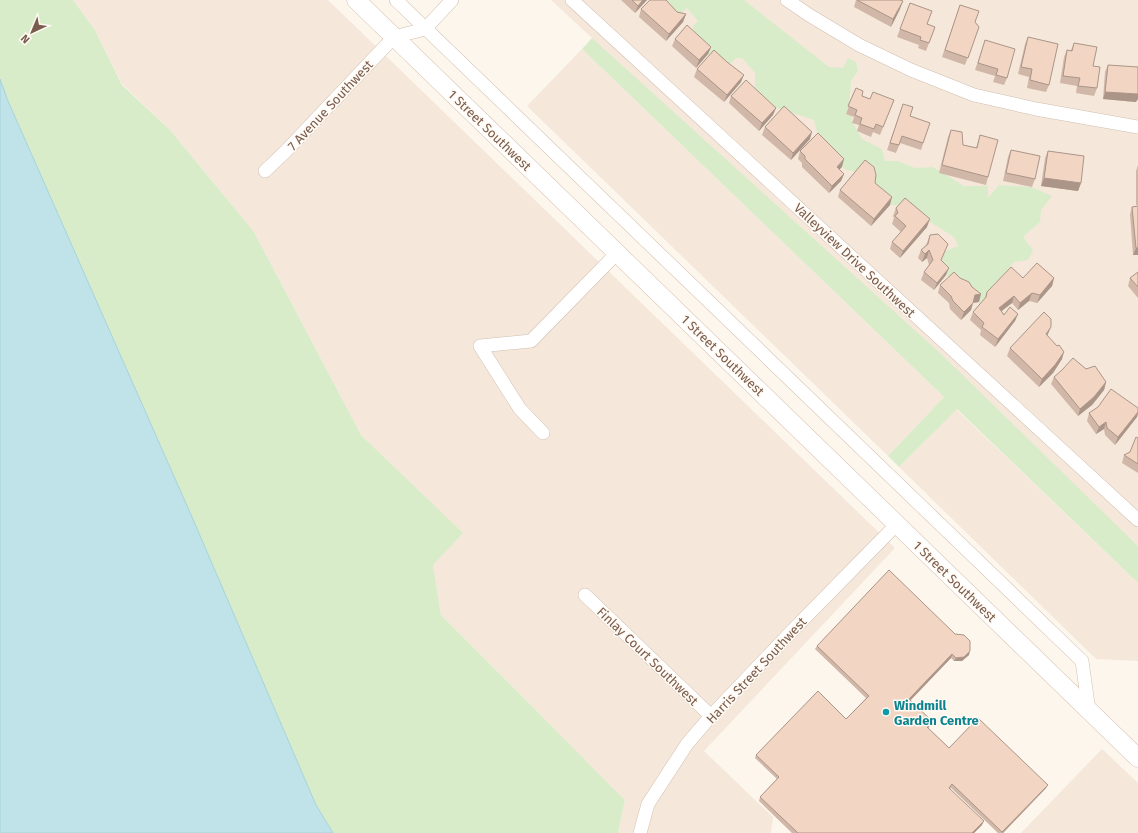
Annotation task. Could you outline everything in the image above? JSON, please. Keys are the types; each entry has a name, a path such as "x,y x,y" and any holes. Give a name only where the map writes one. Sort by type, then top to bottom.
{"street":[{"name":"1 Street Southwest","path":"356,0 1138,758"},
{"path":"396,0 1082,662 1089,711"},
{"path":"394,37 426,29 452,0"},
{"name":"Valleyview Drive Southwest","path":"572,0 1138,520"},
{"path":"787,0 858,45 911,70 974,95 1036,109 1138,126"},
{"name":"7 Avenue Southwest","path":"265,171 285,152 394,37"},
{"path":"543,433 520,409 480,346 532,342 618,253"},
{"name":"Harris Street Southwest","path":"640,833 648,804 687,744 711,716 896,524"},
{"name":"Finlay Court Southwest","path":"585,595 711,716"}],"shaded area":[{"path":"73,0 328,0 895,548 704,751 773,817 771,833 618,833 625,800 441,615 433,565 462,533 361,435 254,232 170,130 122,84 95,30"},
{"path":"551,0 1138,0 1138,546"},
{"path":"582,49 944,397 888,456 527,106"},
{"path":"956,409 1138,583 1138,661 1096,659 899,467"},
{"path":"1102,749 1138,783 1138,833 1021,833"}],"green space":[{"path":"0,0 73,0 95,30 122,85 170,130 254,232 361,435 463,533 433,565 441,615 625,800 618,833 333,833 316,805 192,517 8,101 0,79"},
{"path":"657,0 744,0 829,67 843,68 848,58 856,62 858,71 851,81 849,106 853,123 862,139 882,149 885,161 898,161 915,168 933,167 964,186 988,186 988,198 999,185 1032,187 1052,196 1041,210 1040,222 1023,237 1033,250 1028,260 1014,262 980,303 938,268 945,251 958,246 954,237 903,205 890,205 859,172 846,170 820,145 814,120 767,105 755,94 755,73 742,58 736,58 724,70 707,62 708,54 695,42 693,26 698,21 687,8 674,19"},
{"path":"592,38 940,353 1138,546 1138,583 957,409 899,467 888,456 944,397 582,49"}],"water":[{"path":"0,79 8,101 192,517 316,805 333,833 0,833"}],"building":[{"path":"632,0 643,0 638,6"},
{"path":"650,0 666,0 677,12 686,14 669,34 641,9"},
{"path":"857,0 900,0 903,1 893,19"},
{"path":"910,3 932,11 927,24 935,27 929,43 920,40 921,37 900,29"},
{"path":"960,5 979,11 975,22 979,27 968,58 945,50"},
{"path":"687,25 711,47 699,60 675,39"},
{"path":"1028,37 1058,44 1049,85 1030,80 1032,69 1021,67"},
{"path":"985,40 1015,49 1007,78 996,75 998,69 978,63"},
{"path":"1074,43 1097,47 1093,66 1100,67 1097,88 1078,86 1080,78 1063,76 1067,50 1072,51"},
{"path":"714,50 744,75 727,95 697,69"},
{"path":"1108,65 1138,67 1138,94 1105,92"},
{"path":"746,80 776,108 762,123 731,96"},
{"path":"856,88 863,91 862,96 870,99 873,92 894,100 883,127 876,124 874,129 860,124 862,118 855,115 857,110 848,106"},
{"path":"903,104 913,107 910,116 930,123 923,143 902,136 899,145 890,143"},
{"path":"784,106 812,132 793,153 765,127"},
{"path":"951,130 962,132 963,145 977,148 980,135 998,140 988,177 942,165"},
{"path":"818,133 844,159 837,167 844,174 832,186 805,159 805,156 800,151"},
{"path":"1011,150 1040,156 1035,179 1006,173"},
{"path":"1048,151 1084,156 1081,183 1044,178"},
{"path":"865,160 874,167 876,175 875,183 892,197 874,219 840,190"},
{"path":"905,198 930,219 903,251 892,242 906,226 895,216 898,213 896,208"},
{"path":"1138,206 1138,248 1136,248 1132,207"},
{"path":"938,234 948,244 941,260 949,268 937,283 924,272 933,260 929,250 925,254 921,250 928,244 930,235"},
{"path":"1037,263 1054,278 1040,295 1032,293 1020,303 1014,296 999,308 1004,315 1010,307 1018,314 998,339 982,327 984,323 973,312 986,297 987,292 1011,267 1023,278"},
{"path":"954,272 960,278 969,282 972,287 981,294 975,295 973,303 964,312 940,285"},
{"path":"1138,272 1138,287 1130,278"},
{"path":"1044,312 1051,319 1051,327 1046,334 1057,346 1059,345 1064,352 1055,365 1042,379 1010,348"},
{"path":"1073,358 1086,369 1095,366 1106,382 1094,397 1080,409 1054,377"},
{"path":"1111,389 1138,408 1138,412 1118,437 1107,428 1106,422 1099,427 1089,413 1098,407"},
{"path":"1136,437 1138,438 1138,464 1124,455 1130,452"},
{"name":"Windmill Garden Centre","path":"889,570 955,634 964,635 970,641 970,651 964,657 956,658 952,654 909,699 932,721 927,727 949,748 978,718 1048,785 1002,832 952,784 949,788 984,821 972,833 798,833 760,797 779,777 756,755 818,691 846,719 869,696 817,646"}],"place":[{"name":"Windmill Garden Centre","path":"886,712"}]}
